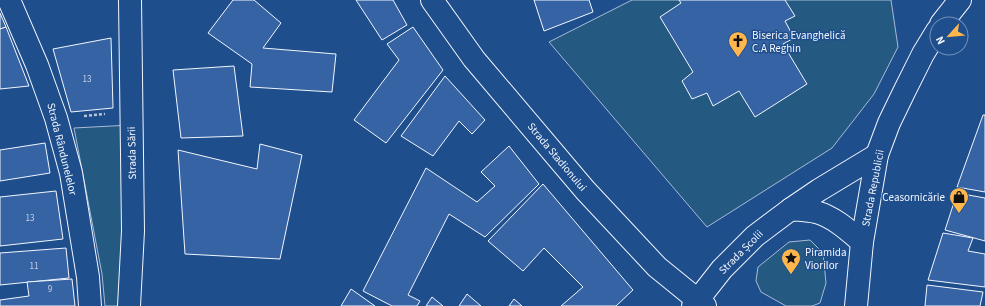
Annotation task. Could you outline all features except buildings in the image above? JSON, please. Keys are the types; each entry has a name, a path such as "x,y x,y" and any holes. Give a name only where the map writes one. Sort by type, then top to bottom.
{"street":[{"name":"Strada Rândunelelor","path":"9,0 37,65 56,118 71,173 88,277 90,306"},
{"name":"Strada Sării","path":"129,306 133,231 130,0"},
{"name":"Strada Stadionului","path":"432,0 474,59 585,190 657,267 699,304"},
{"path":"947,16 960,0"},
{"name":"Strada Republicii","path":"856,306 862,242 878,155 889,123 929,44"},
{"name":"Strada Școlii","path":"699,304 722,269 755,236 819,190 878,155"},
{"path":"791,209 815,212 834,219 862,242"}],"path":[{"path":"80,116 111,114"}],"shaded area":[{"path":"632,0 891,0 898,47 874,94 832,148 707,227 549,42"},
{"path":"131,125 129,306 105,306 102,274 74,128"},
{"path":"810,240 823,253 826,283 820,303 812,306 786,306 761,292 756,281 758,267 789,242"}],"place":[{"name":"Biserica Evanghelică C.A Reghin","path":"738,58"},
{"name":"Ceasornicărie","path":"959,214"},
{"name":"Piramida Viorilor","path":"791,275"}]}
